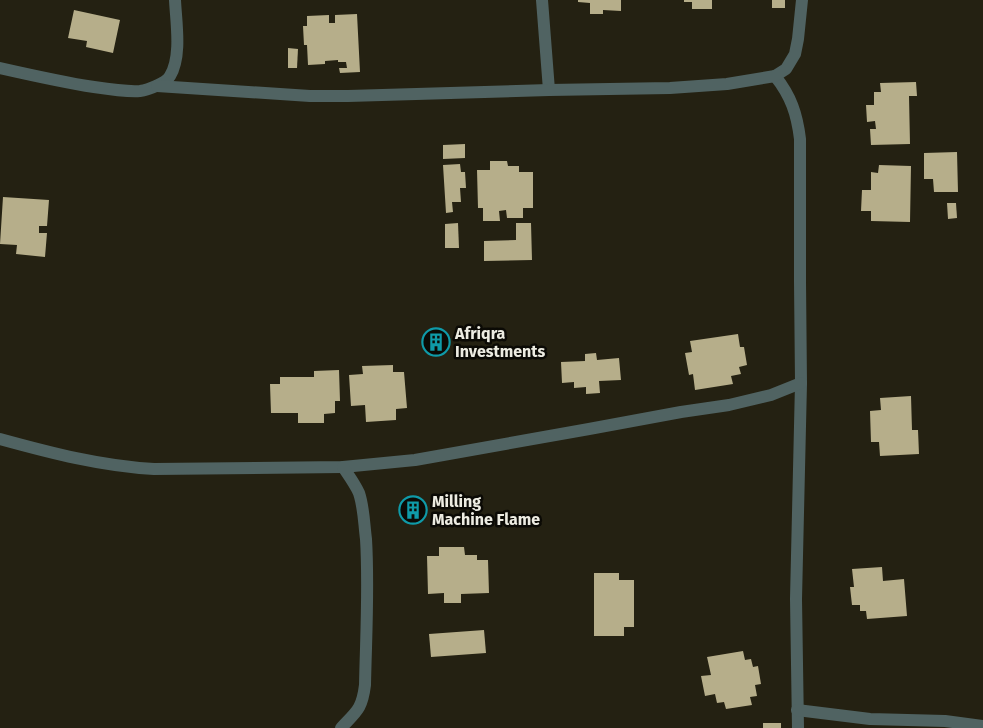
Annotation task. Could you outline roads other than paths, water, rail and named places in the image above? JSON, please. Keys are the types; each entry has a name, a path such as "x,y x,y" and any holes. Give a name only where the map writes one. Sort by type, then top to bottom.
{"street":[{"path":"0,68 111,90 140,91 157,86 170,77 175,61 177,44 175,0"},
{"path":"542,0 549,90"},
{"path":"157,86 310,96 348,96 670,88 726,84 774,76 786,69 795,54 802,0"},
{"path":"774,76 790,98 798,124 800,140 801,383 796,599 798,728"},
{"path":"0,439 92,462 127,467 154,469 343,467 415,460 729,405 772,395 801,383"},
{"path":"341,728 355,714 364,694 368,599 367,555 362,505 354,484 343,467"},
{"path":"797,710 870,719 945,721 983,726"}],"place":[{"name":"Afriqra Investments","path":"436,342"},
{"name":"Milling Machine Flame","path":"413,510"}]}
